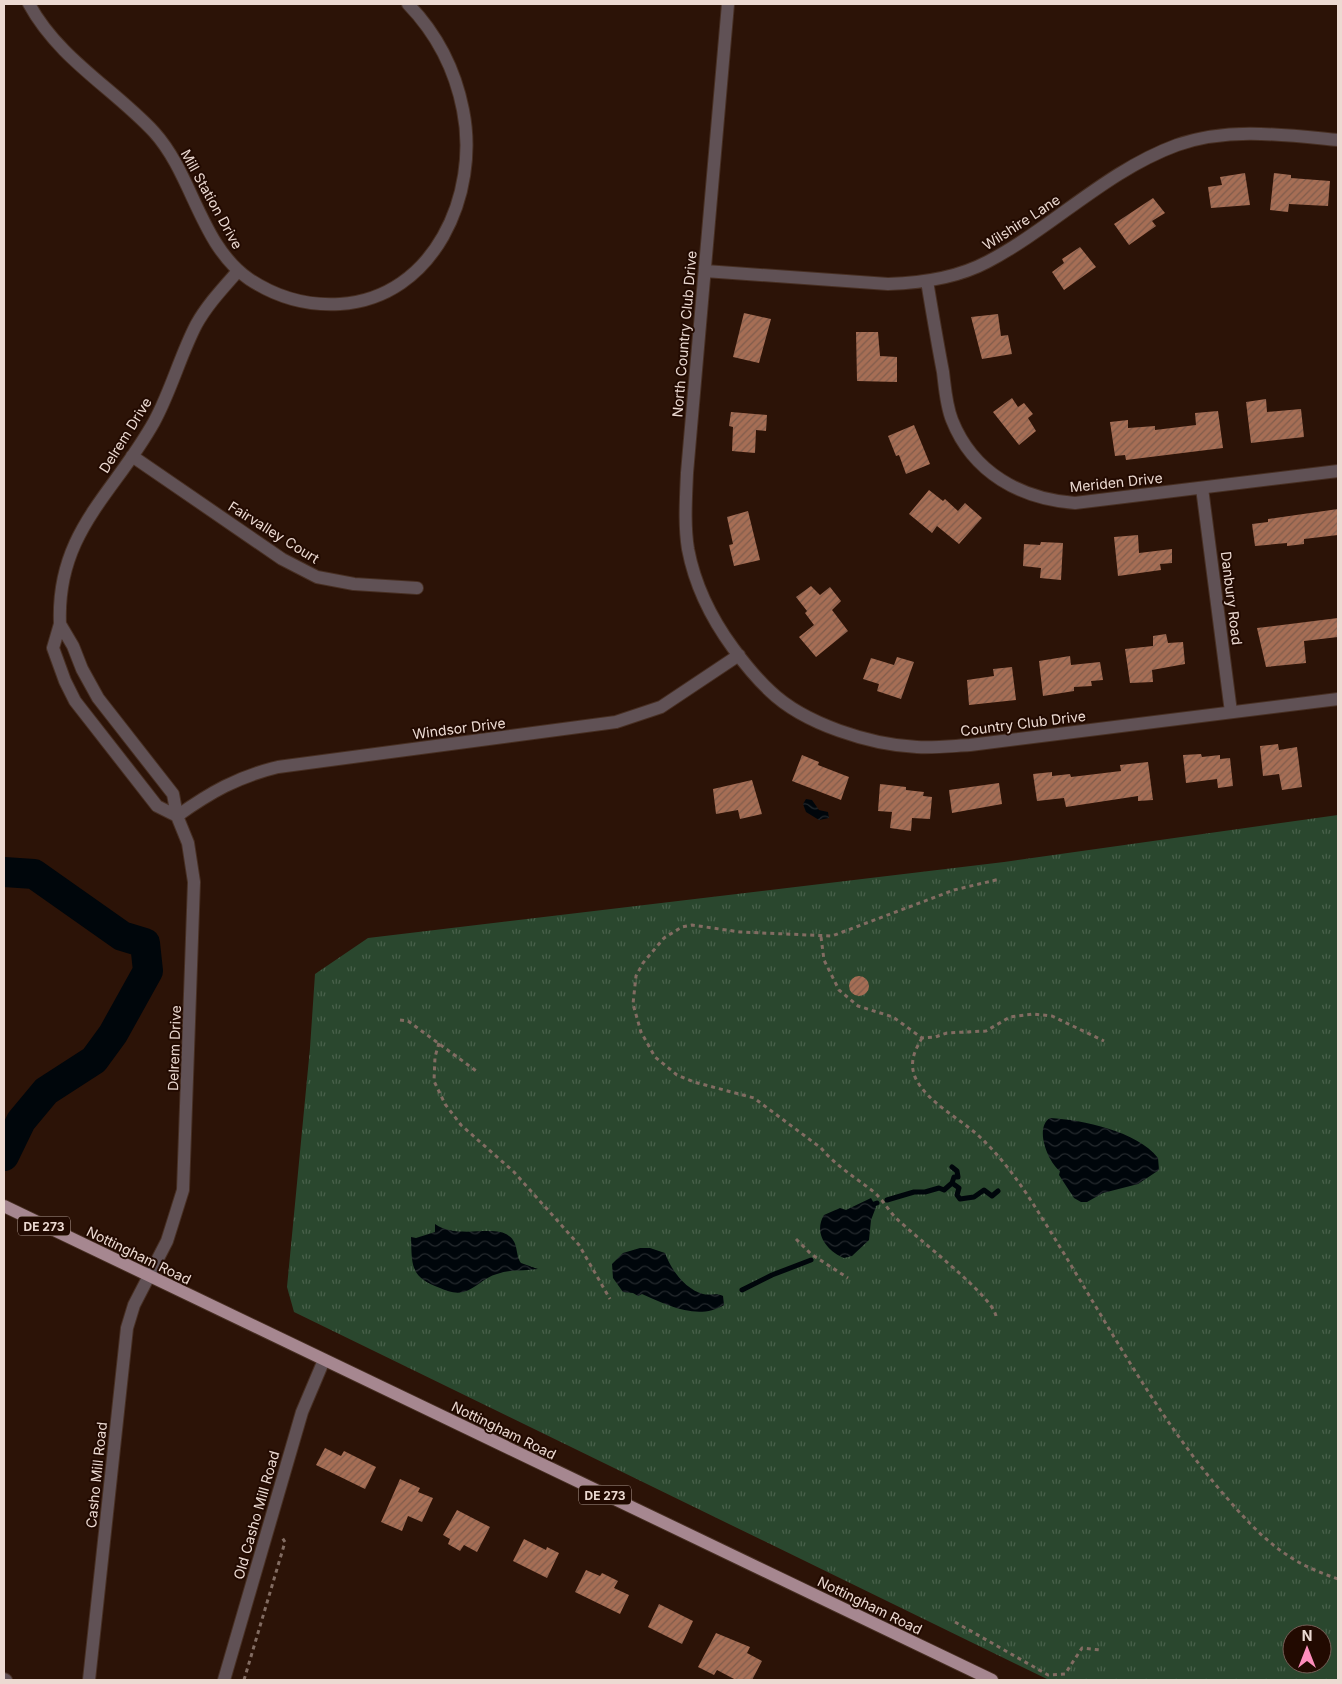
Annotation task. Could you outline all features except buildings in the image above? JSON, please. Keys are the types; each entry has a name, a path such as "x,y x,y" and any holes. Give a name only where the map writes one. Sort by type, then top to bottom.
{"main road":[{"name":"Nottingham Road","path":"5,1207 992,1680"}],"street":[{"name":"Mill Station Drive","path":"29,4 44,30 60,47 154,132 164,145 212,236 238,271 258,285 286,298 306,303 349,304 369,300 395,288 408,279 437,249 452,217 463,183 466,158 464,120 458,89 442,49 408,4"},
{"name":"North Country Club Drive","path":"728,4 687,473 686,526 694,571 702,595 714,620 739,656"},
{"name":"Wilshire Lane","path":"705,271 860,283 908,284 927,281 953,275 986,263 1124,171 1149,157 1177,145 1229,134 1258,133 1338,140"},
{"name":"Delrem Drive","path":"177,816 157,806 75,701 65,681 53,648 60,624 61,586 66,564 75,542 87,518 132,456 164,400 197,323 211,302 238,271"},
{"name":"Meriden Drive","path":"927,281 952,420 968,448 996,478 1016,490 1033,497 1075,503 1338,471"},
{"name":"Fairvalley Court","path":"132,456 282,559 317,577 354,584 417,588"},
{"name":"Danbury Road","path":"1202,488 1231,712"},
{"name":"Delrem Drive","path":"60,624 73,646 82,669 98,698 173,794 177,816 188,843 194,882 185,1172 174,1223 150,1277"},
{"name":"Country Club Drive","path":"739,656 771,692 802,714 842,732 892,745 941,747 970,745 1338,699"},
{"name":"Windsor Drive","path":"177,816 222,786 244,776 278,767 616,722 660,707 739,656"},
{"name":"Casho Mill Road","path":"89,1680 125,1340 134,1305 150,1277"},
{"name":"Old Casho Mill Road","path":"224,1680 302,1412 324,1360"}],"path":[{"path":"996,1316 991,1305 951,1266 897,1219 879,1198 830,1158 822,1148 754,1098 713,1088 677,1075 655,1057 641,1032 633,1004 636,976 653,949 673,932 692,925 740,932 821,937 843,933 954,890 1000,879"},
{"path":"821,937 824,960 839,990 858,1006 893,1017 922,1038 935,1037 947,1033 986,1031 1010,1017 1033,1014 1052,1016 1104,1041"},
{"path":"400,1020 408,1021 479,1073"},
{"path":"922,1038 913,1055 912,1066 920,1085 942,1107 966,1123 987,1143 1006,1167 1041,1216 1145,1387 1183,1445 1234,1506 1268,1541 1302,1564 1338,1579"},
{"path":"439,1043 435,1057 434,1081 445,1104 465,1128 514,1172 579,1245 610,1300"},
{"path":"796,1238 811,1254 848,1278"},
{"path":"955,1622 1048,1675 1065,1674 1082,1648 1100,1650"}],"green space":[{"path":"1338,815 1338,1680 1049,1680 294,1312 287,1287 310,1048 315,974 368,938 1004,862"}],"water":[{"path":"806,799 812,800 819,810 828,812 829,818 819,820 806,812 803,804"},
{"path":"1050,1118 1093,1124 1123,1134 1149,1149 1158,1158 1159,1170 1138,1184 1103,1193 1087,1202 1081,1202 1074,1198 1059,1175 1060,1171 1055,1167 1044,1145 1043,1129 1045,1123"},
{"path":"871,1198 876,1207 871,1220 869,1240 852,1256 844,1258 838,1255 827,1246 821,1235 820,1228 824,1215 840,1208 846,1210"},
{"path":"435,1224 444,1229 454,1231 494,1231 509,1236 516,1246 521,1263 538,1269 502,1272 460,1293 448,1291 430,1284 418,1275 415,1269 411,1237 416,1238 435,1232"},
{"path":"640,1248 650,1248 665,1253 679,1278 690,1288 703,1294 723,1296 724,1305 704,1312 683,1310 642,1294 638,1296 633,1293 623,1292 613,1278 612,1264 623,1253"}],"waterway":[{"path":"4,872 34,874 122,936 145,943 148,971 113,1034 94,1060 46,1091 21,1121 4,1156"},
{"path":"887,1200 914,1192 925,1192 939,1188 944,1190 952,1183 954,1177 958,1177 957,1171 952,1167"},
{"path":"952,1183 959,1188 957,1195 960,1199 974,1197 984,1190 992,1196 998,1191"},
{"path":"742,1290 772,1275 811,1260"}]}
